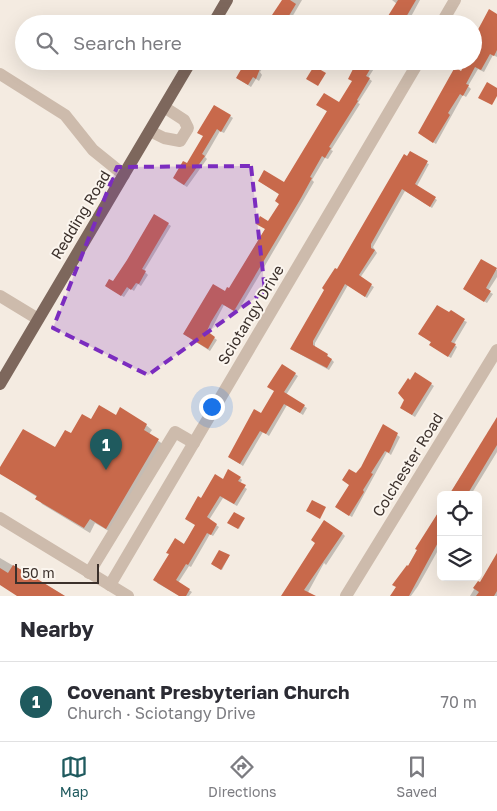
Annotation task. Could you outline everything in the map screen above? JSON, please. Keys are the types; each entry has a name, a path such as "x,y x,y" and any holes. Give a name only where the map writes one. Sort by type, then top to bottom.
{"main road":[{"path":"218,15 227,0"},
{"name":"Redding Road","path":"0,384 186,70"}],"street":[{"path":"446,15 455,0"},
{"name":"Sciotangy Drive","path":"110,585 414,70"},
{"path":"0,74 65,115 93,150 124,175"},
{"path":"150,131 174,140 180,141 184,138 188,128 184,120 164,107"},
{"path":"0,296 38,319"},
{"name":"Colchester Road","path":"346,596 497,350"},
{"path":"90,573 175,432 194,444"},
{"path":"0,518 128,596"}],"highlighted area":[{"path":"251,166 265,291 148,375 53,328 117,167"}],"building":[{"path":"282,0 290,0 296,4 289,15 272,15"},
{"path":"398,0 416,0 407,15 389,15"},
{"path":"489,9 497,14 497,50 494,56 490,54 482,68 482,22"},
{"path":"241,70 260,70 256,79 253,77 248,85 236,78"},
{"path":"312,70 321,70 326,73 318,86 306,79"},
{"path":"352,70 370,70 366,76 370,78 358,101 329,147 331,148 325,158 322,156 301,198 234,311 222,304 211,322 207,331 215,337 208,349 183,334 213,284 225,291 227,287 229,288 265,229 256,224 260,216 268,221 279,204 275,201 279,194 258,181 264,170 284,182 327,111 316,105 324,93 339,102 352,81 348,79"},
{"path":"453,70 473,70 466,84 469,85 463,96 460,94 448,113 450,115 433,143 418,133"},
{"path":"487,82 497,88 497,96 492,105 478,98"},
{"path":"214,105 231,115 221,132 217,129 202,154 205,156 184,185 173,178 183,161 187,163 203,136 197,133"},
{"path":"410,151 428,161 415,184 436,197 430,207 402,189 371,244 371,248 375,250 359,275 372,284 365,297 345,284 313,341 313,345 328,354 327,356 332,359 327,368 290,349 324,290 322,288 335,268 337,269 404,154 407,156"},
{"path":"154,214 169,223 142,269 146,271 139,284 136,283 131,290 127,287 121,296 105,286 109,279 113,281"},
{"path":"481,259 497,268 486,288 491,291 484,302 463,289"},
{"path":"437,305 449,312 451,310 465,319 451,342 456,344 448,357 429,345 431,342 418,334"},
{"path":"282,364 296,373 284,392 305,405 300,413 284,404 266,434 260,431 240,464 228,457 254,409 261,413 274,391 267,387"},
{"path":"415,372 432,383 412,415 400,408 404,400 398,393 408,378 410,380"},
{"path":"99,405 116,415 120,407 147,424 144,430 159,439 106,529 90,519 84,528 35,499 37,496 0,474 0,467 23,429 55,447 65,430 71,433 82,414 91,419"},
{"path":"497,417 497,445 469,491 451,491"},
{"path":"383,424 398,433 389,453 385,451 371,473 373,474 363,490 364,492 349,516 335,507 349,485 342,480 349,469 356,473 361,467"},
{"path":"228,469 241,477 238,481 246,485 234,504 220,496 207,517 217,524 211,535 207,533 188,565 186,564 176,580 190,589 186,596 179,596 153,580 169,554 166,553 175,538 184,544 195,525 185,519 198,496 201,498 215,474 223,479"},
{"path":"312,500 326,507 320,519 306,511"},
{"path":"234,512 245,518 238,529 227,523"},
{"path":"437,514 437,544 409,596 390,596 396,587 392,585 408,566 417,550 415,549"},
{"path":"324,520 343,533 304,590 316,596 281,596 315,543 311,540"},
{"path":"219,550 230,555 221,570 211,564"},
{"path":"497,553 497,591 494,596 476,596 479,592 473,588 478,581 482,581"},
{"path":"13,565 65,596 17,596 0,585 0,568 8,573"}],"place":[{"name":"Covenant Presbyterian Church","path":"106,470"}]}
